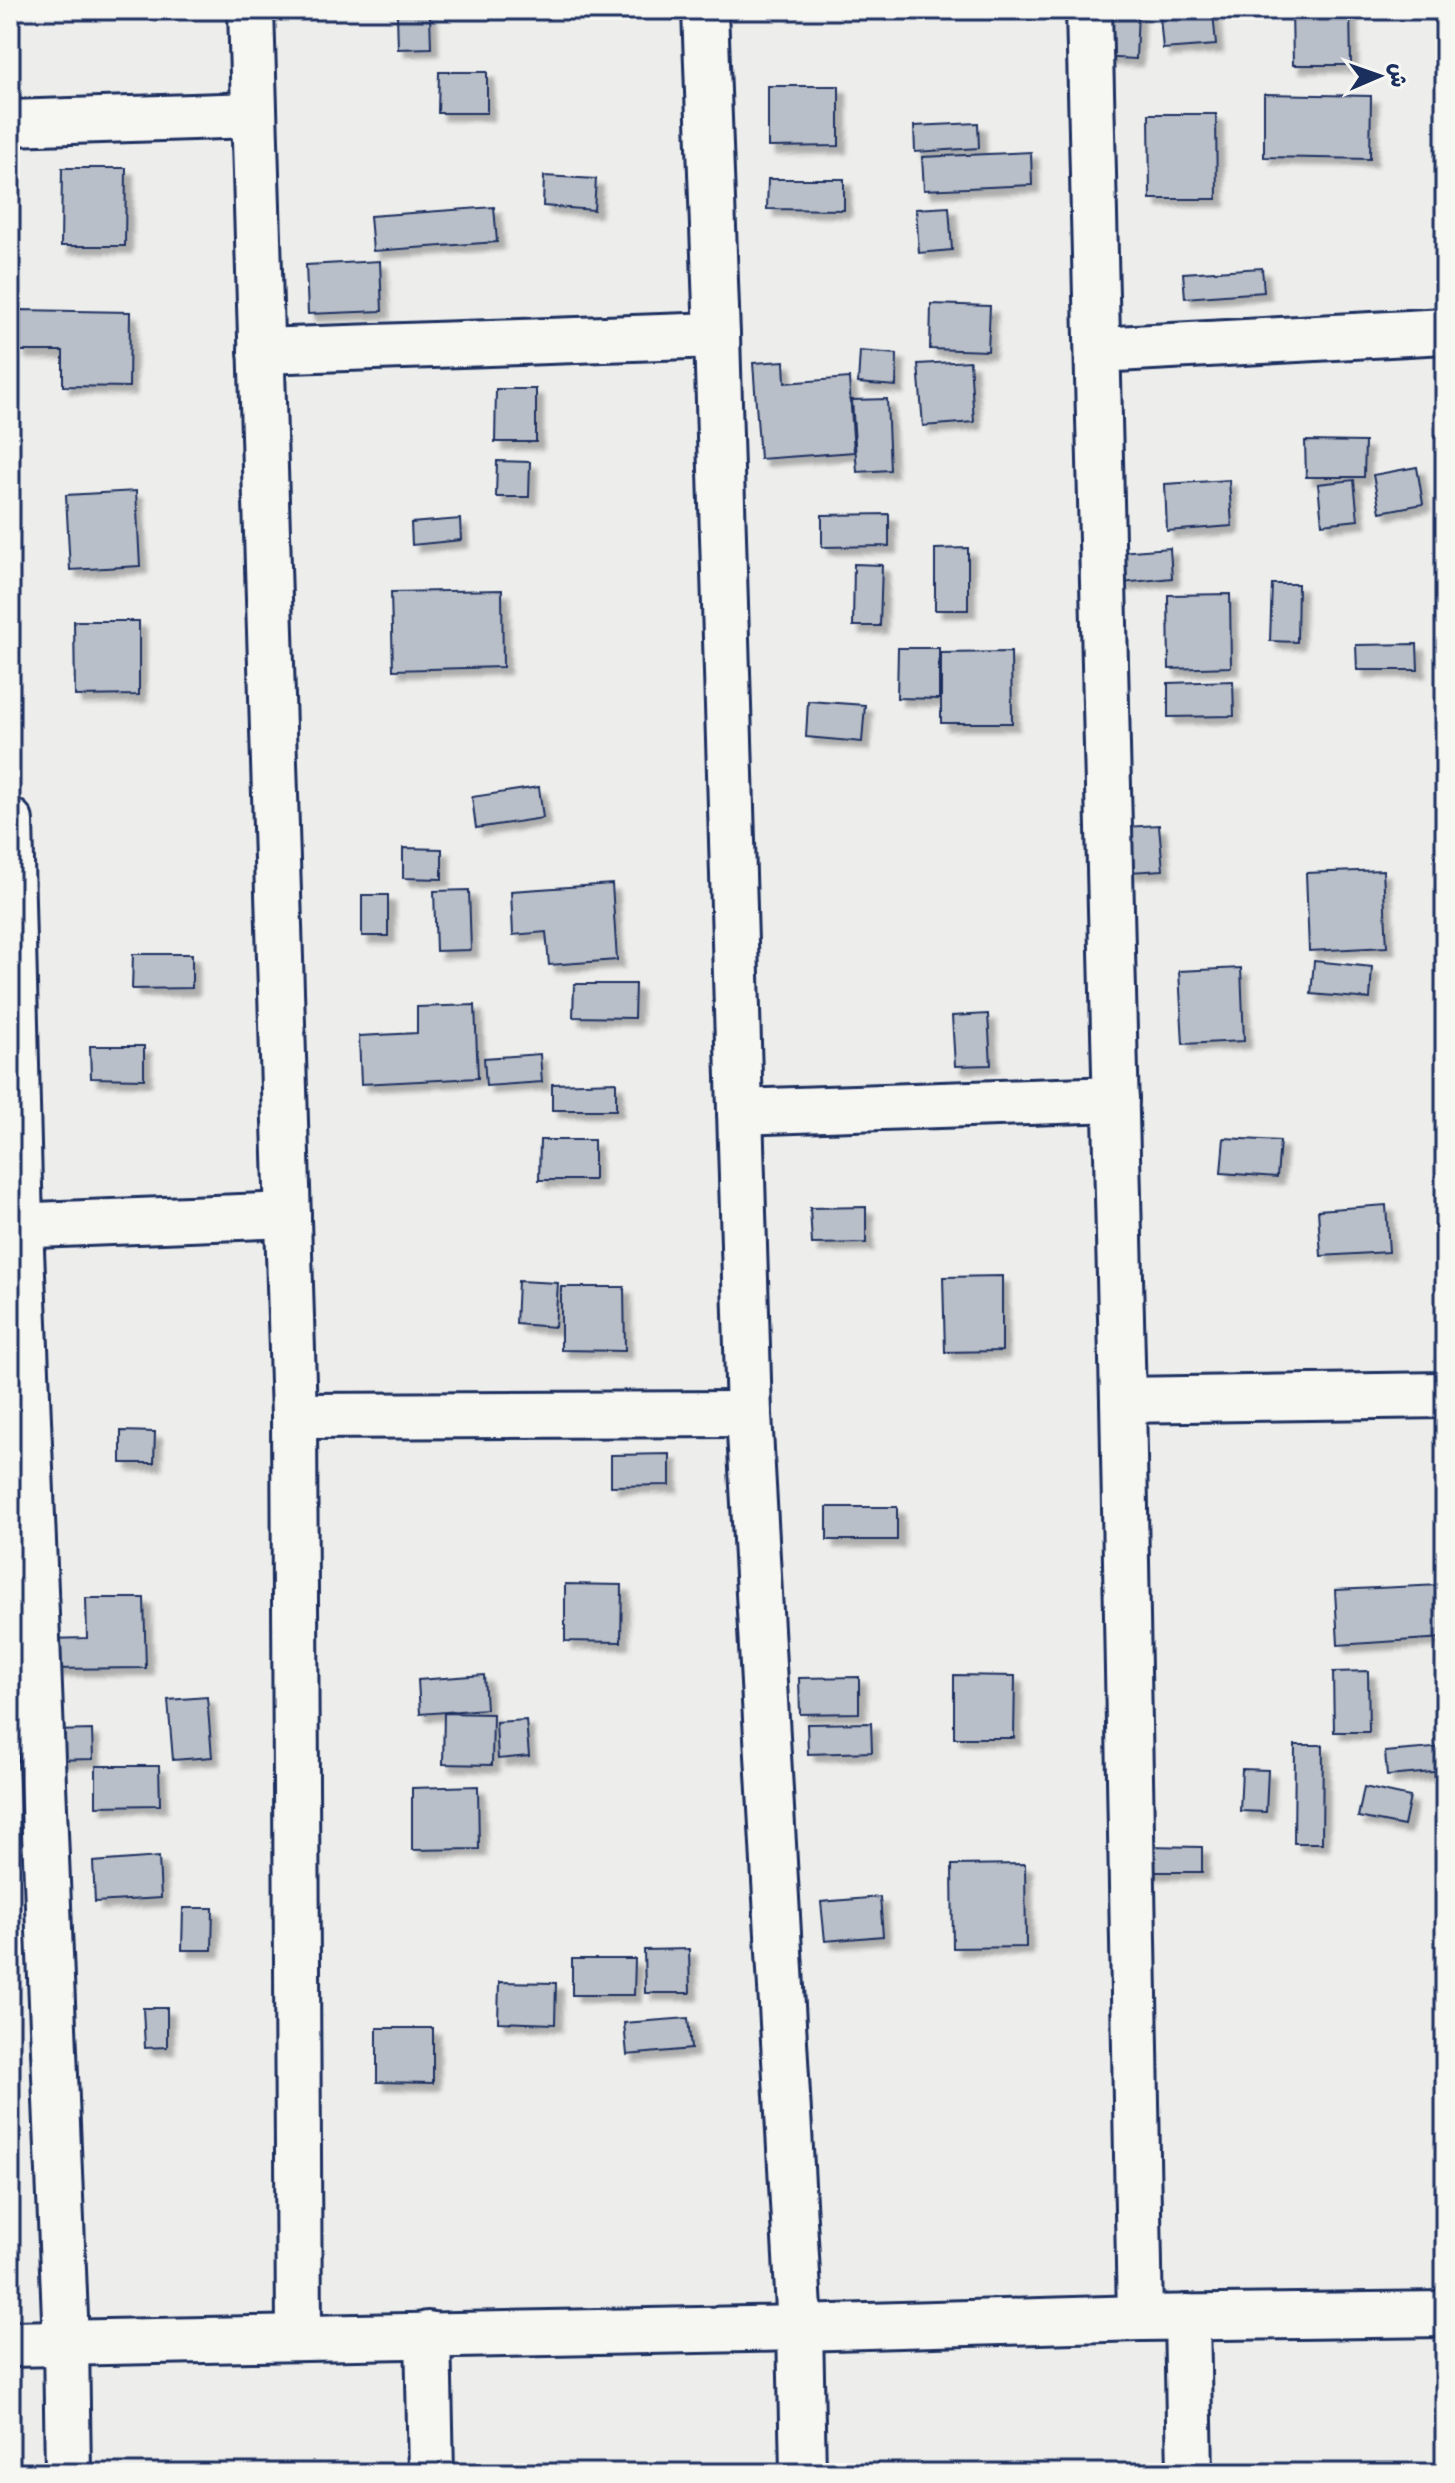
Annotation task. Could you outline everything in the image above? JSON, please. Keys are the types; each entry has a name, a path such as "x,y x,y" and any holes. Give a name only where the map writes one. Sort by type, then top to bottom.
{"street":[{"path":"251,10 294,1416 299,2337"},
{"path":"705,10 749,1414 800,2328 803,2473"},
{"path":"1089,10 1123,1400 1140,2318"},
{"path":"10,123 253,115"},
{"path":"1098,350 1445,331"},
{"path":"261,351 717,335"},
{"path":"10,821 15,1226 66,2342 68,2473"},
{"path":"740,1112 1116,1099"},
{"path":"15,1226 288,1215"},
{"path":"1123,1400 1445,1395"},
{"path":"294,1416 749,1414"},
{"path":"10,2344 1445,2314"},
{"path":"1187,2317 1190,2473"},
{"path":"428,2334 431,2473"}],"building":[{"path":"1081,10 1138,10 1136,59 1078,56"},
{"path":"1292,10 1350,10 1351,65 1293,65"},
{"path":"1213,12 1216,45 1163,49 1160,17"},
{"path":"397,14 430,14 431,48 398,49"},
{"path":"439,72 487,72 487,113 438,113"},
{"path":"768,86 839,86 839,146 768,147"},
{"path":"1264,94 1371,96 1370,159 1264,157"},
{"path":"1149,114 1216,114 1217,199 1150,199"},
{"path":"978,123 979,148 915,152 914,126"},
{"path":"1031,152 1032,185 924,190 922,157"},
{"path":"62,168 126,168 125,246 61,246"},
{"path":"544,176 596,179 594,210 543,206"},
{"path":"768,179 844,179 844,210 767,209"},
{"path":"494,207 497,242 373,251 370,216"},
{"path":"949,207 952,250 919,253 916,209"},
{"path":"380,261 382,311 308,314 306,265"},
{"path":"1262,268 1264,292 1185,298 1183,273"},
{"path":"931,304 990,306 988,351 930,349"},
{"path":"19,310 130,312 129,387 63,386 63,351 19,351"},
{"path":"860,351 897,354 896,386 858,383"},
{"path":"784,361 785,383 849,378 854,452 760,459 753,363"},
{"path":"970,361 974,422 923,426 918,364"},
{"path":"496,389 536,389 536,442 495,442"},
{"path":"887,399 890,470 857,472 852,400"},
{"path":"1305,441 1365,442 1364,477 1306,477"},
{"path":"497,461 530,462 529,497 496,497"},
{"path":"1417,467 1423,504 1380,512 1373,475"},
{"path":"1229,480 1232,526 1167,531 1165,484"},
{"path":"1354,480 1358,520 1322,524 1318,484"},
{"path":"136,491 140,566 70,570 66,495"},
{"path":"889,514 889,546 822,547 822,515"},
{"path":"460,519 461,540 412,545 411,523"},
{"path":"968,548 968,610 935,610 935,549"},
{"path":"1170,548 1172,578 1122,583 1119,552"},
{"path":"854,564 882,565 880,626 853,626"},
{"path":"1272,584 1298,584 1297,642 1270,641"},
{"path":"502,590 503,667 393,670 391,592"},
{"path":"1230,594 1231,667 1169,669 1168,595"},
{"path":"74,621 139,621 139,695 75,696"},
{"path":"1417,644 1418,670 1357,670 1356,645"},
{"path":"898,648 939,648 939,699 897,698"},
{"path":"1011,652 1012,723 941,723 941,653"},
{"path":"1233,681 1234,716 1168,717 1168,683"},
{"path":"808,701 865,705 862,742 806,737"},
{"path":"539,787 543,818 476,828 472,797"},
{"path":"1159,825 1163,870 1129,872 1125,827"},
{"path":"403,848 442,849 442,879 403,878"},
{"path":"1383,870 1387,947 1309,951 1306,873"},
{"path":"612,884 617,960 549,965 546,932 513,935 511,891"},
{"path":"469,890 471,950 436,951 434,891"},
{"path":"362,895 388,895 388,936 362,936"},
{"path":"133,954 192,954 192,988 132,989"},
{"path":"1314,961 1372,967 1370,999 1311,994"},
{"path":"1241,968 1244,1041 1183,1044 1179,971"},
{"path":"574,984 635,984 634,1018 573,1017"},
{"path":"475,1005 478,1078 361,1084 359,1036 417,1033 417,1007"},
{"path":"988,1014 991,1065 955,1066 952,1016"},
{"path":"90,1046 144,1046 144,1079 91,1078"},
{"path":"540,1054 542,1082 486,1086 484,1058"},
{"path":"616,1082 616,1110 552,1110 552,1084"},
{"path":"1224,1138 1280,1141 1277,1177 1221,1173"},
{"path":"540,1140 594,1140 594,1180 539,1180"},
{"path":"1386,1205 1389,1252 1321,1256 1318,1210"},
{"path":"866,1207 866,1243 812,1244 810,1208"},
{"path":"1002,1276 1002,1351 945,1352 943,1277"},
{"path":"518,1281 558,1283 555,1327 516,1324"},
{"path":"561,1287 624,1287 625,1351 561,1350"},
{"path":"121,1431 155,1432 154,1463 121,1463"},
{"path":"670,1454 670,1485 611,1486 611,1455"},
{"path":"827,1507 897,1507 897,1540 827,1540"},
{"path":"565,1584 622,1585 621,1642 565,1641"},
{"path":"1440,1585 1444,1638 1338,1645 1335,1590"},
{"path":"86,1598 144,1598 146,1668 47,1669 46,1639 87,1638"},
{"path":"1368,1671 1369,1732 1334,1732 1333,1672"},
{"path":"484,1675 486,1709 420,1714 418,1680"},
{"path":"954,1675 1015,1676 1014,1738 954,1738"},
{"path":"859,1677 859,1713 800,1714 799,1678"},
{"path":"207,1697 212,1757 173,1760 168,1700"},
{"path":"444,1713 493,1714 492,1765 443,1764"},
{"path":"526,1720 529,1756 498,1759 496,1722"},
{"path":"871,1723 872,1752 808,1754 807,1724"},
{"path":"92,1730 93,1759 52,1760 52,1731"},
{"path":"1295,1745 1323,1745 1322,1843 1294,1843"},
{"path":"1445,1747 1445,1771 1387,1776 1385,1752"},
{"path":"96,1766 159,1766 160,1805 96,1806"},
{"path":"1242,1769 1268,1770 1266,1812 1240,1811"},
{"path":"478,1786 479,1849 412,1850 412,1788"},
{"path":"1364,1787 1410,1797 1404,1826 1358,1817"},
{"path":"1147,1846 1202,1847 1202,1872 1146,1872"},
{"path":"159,1857 161,1898 95,1902 93,1862"},
{"path":"1025,1864 1026,1947 953,1948 952,1865"},
{"path":"880,1897 883,1936 825,1941 821,1902"},
{"path":"183,1908 213,1908 212,1950 182,1950"},
{"path":"689,1949 690,1993 645,1993 644,1950"},
{"path":"572,1959 635,1959 634,1995 572,1995"},
{"path":"499,1982 556,1983 555,2024 498,2022"},
{"path":"143,2008 167,2008 167,2047 145,2048"},
{"path":"688,2018 691,2049 627,2055 624,2023"},
{"path":"377,2028 433,2028 433,2083 377,2082"}]}
